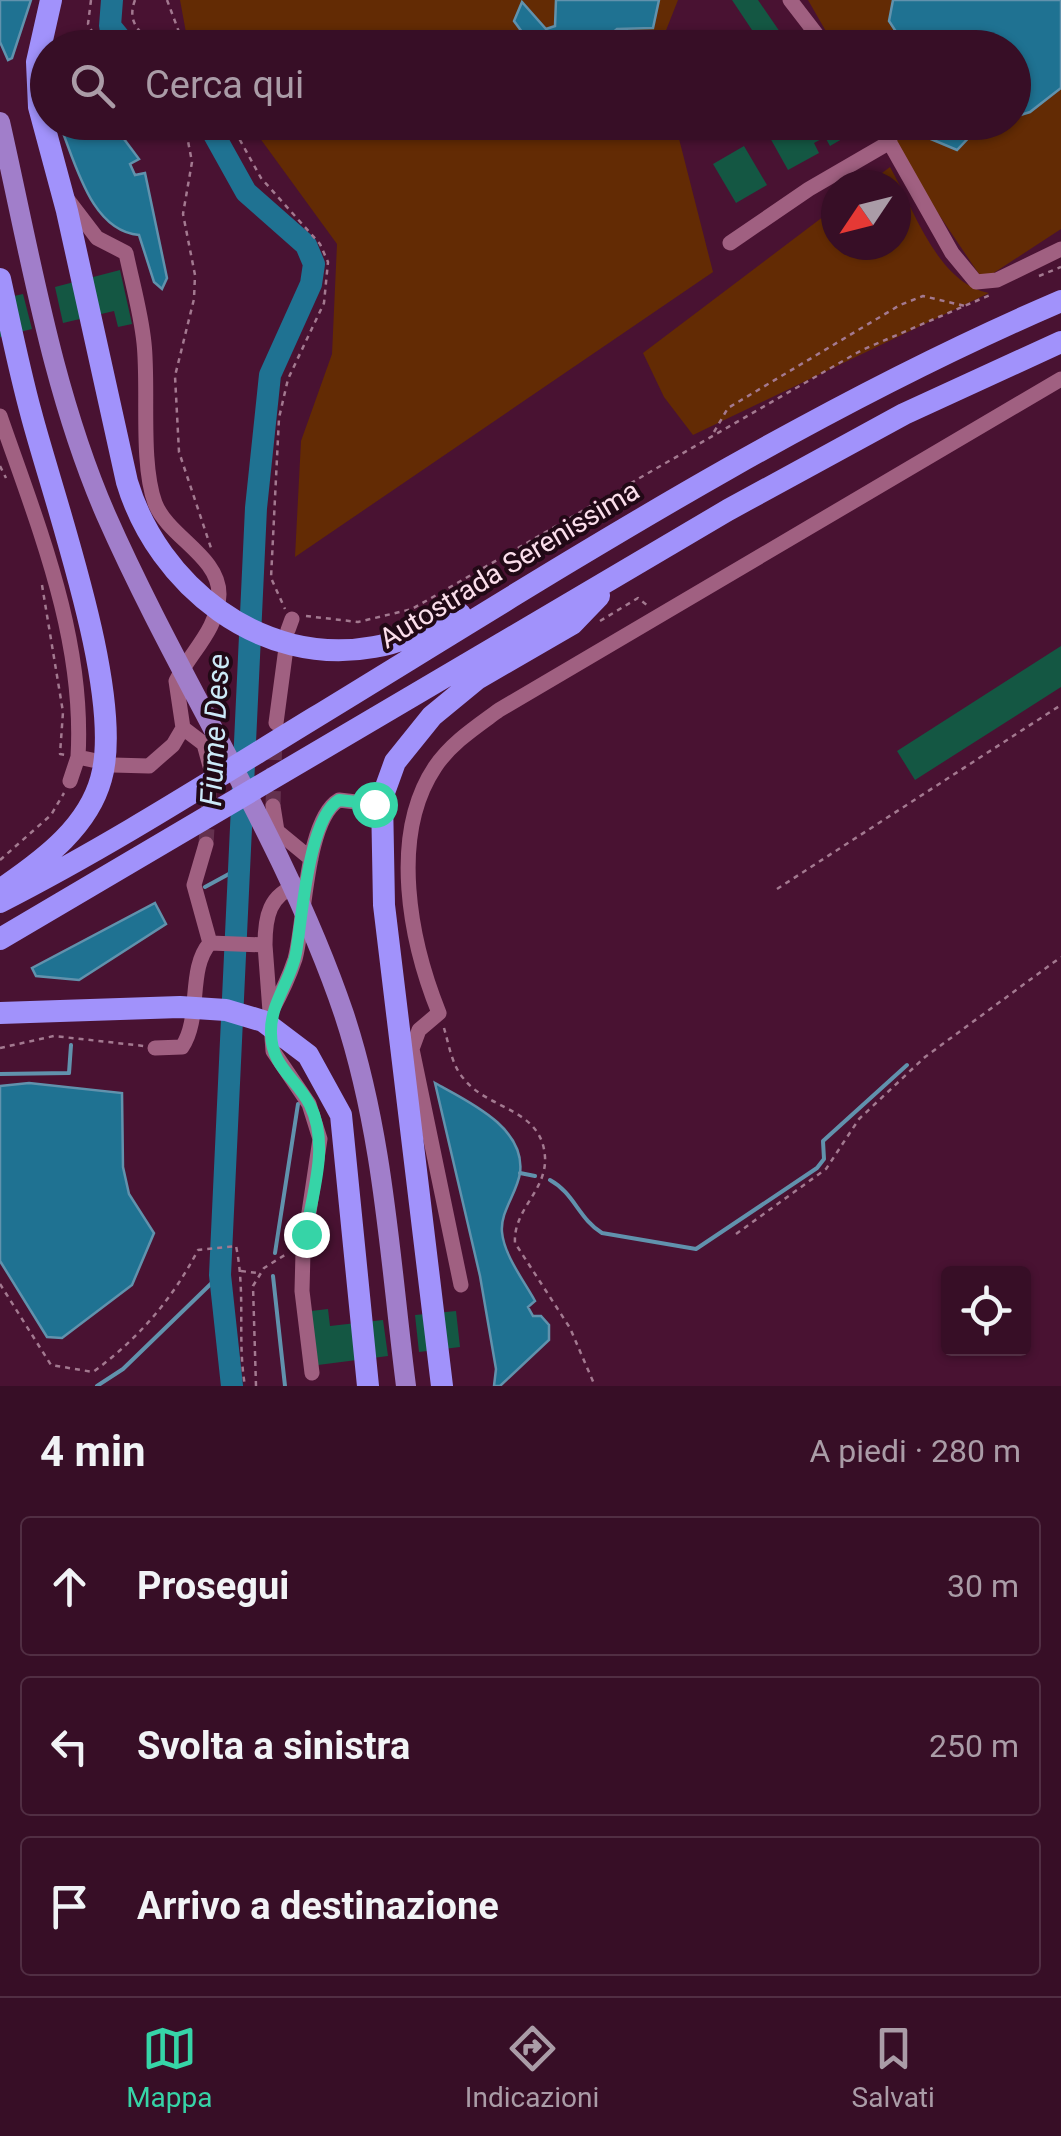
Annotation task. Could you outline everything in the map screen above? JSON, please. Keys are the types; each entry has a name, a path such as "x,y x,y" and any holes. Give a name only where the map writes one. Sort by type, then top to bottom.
{"highway":[{"path":"45,30 51,0"},
{"path":"47,140 138,519 167,564 212,606 338,649 406,639 474,608 551,563 601,542"},
{"path":"0,279 30,412 66,530 106,727 102,777 89,809 62,842 0,890"},
{"name":"Autostrada Serenissima","path":"0,902 214,771 254,754 601,542 897,375 1061,301"},
{"path":"0,939 618,574 886,424 1061,342"},
{"path":"442,1386 384,905 382,798 394,762 432,716 477,679 572,624 618,574"},
{"path":"0,1013 180,1007 276,1021 308,1055 340,1116 368,1386"}],"main road":[{"path":"0,122 64,394 107,517 322,957 360,1068 384,1188 406,1386"}],"lane":[{"path":"790,0 813,30"},
{"path":"730,244 809,189 890,142 952,253 976,282 997,280 1061,249"},
{"path":"60,190 97,238 126,252 144,344 149,475 155,502 176,536 212,569 219,598 214,620 176,681 183,728 173,745 149,766 113,765"},
{"path":"461,1286 412,1048 419,1030 439,1013 415,947 408,910 414,810 435,766 463,736 1061,380"},
{"path":"0,416 52,558 77,690 85,759 70,781"},
{"path":"276,723 287,634"},
{"path":"183,728 204,744 214,771"},
{"path":"276,1021 296,956 304,884 332,804 348,800 414,810"},
{"path":"273,806 277,831 312,859"},
{"path":"206,844 194,885 214,943"},
{"path":"304,884 282,891 268,910 259,945 276,1021 275,1058 309,1104 320,1139 302,1292 312,1373"},
{"path":"214,943 259,945"},
{"path":"155,1048 182,1047 193,1031 202,957 214,943"}],"path":[{"path":"91,0 91,30"},
{"path":"135,0 131,19 138,30"},
{"path":"167,0 178,30"},
{"path":"190,140 192,162 182,214 195,275 175,376 179,452 211,548 212,569"},
{"path":"240,140 260,178 320,244 328,262 324,303 288,379 279,418 271,578 287,634"},
{"path":"713,433 728,408 900,305 923,296 966,306"},
{"path":"287,634 298,615 358,622 412,609 713,433 873,344 929,320"},
{"path":"0,466 11,488"},
{"path":"40,578 64,712 60,754 85,759"},
{"path":"589,628 638,598 657,618"},
{"path":"777,889 1061,705"},
{"path":"0,860 51,815 70,781"},
{"path":"736,1234 826,1169 859,1118 925,1057 1061,957"},
{"path":"439,1013 465,1082 522,1115 538,1135 544,1150 542,1178 518,1218 515,1243 570,1328 595,1386"},
{"path":"0,1048 54,1036 155,1048"},
{"path":"256,1386 253,1286 258,1274 285,1256 306,1234"},
{"path":"0,1284 51,1365 93,1372 135,1340 174,1291 198,1250 236,1246 241,1270 240,1356 245,1386"},
{"path":"241,1270 258,1274"}],"shaded area":[{"path":"180,0 678,0 666,30 186,30"},
{"path":"808,0 1061,0 1061,229 983,280 888,140 1031,140 1031,30 825,30"},
{"path":"261,140 679,140 713,272 295,557 301,441 332,354 337,244"},
{"path":"911,209 941,260 971,286 989,293 693,435 664,397 643,353 821,218 821,260 911,260"}],"water":[{"path":"0,0 31,0 12,58 8,60 0,42"},
{"path":"556,0 659,0 653,28 521,30 514,21 522,2 546,29 555,26"},
{"path":"893,0 1061,0 1061,88 1031,111 1031,30 895,30 889,21"},
{"path":"65,140 125,140 139,159 130,164 135,175 145,173 167,278 162,289 154,282 139,235 122,231 108,221 96,208"},
{"path":"933,140 967,140 957,150"},
{"path":"155,903 166,924 79,980 36,976 32,968"},
{"path":"29,1083 122,1093 123,1167 129,1194 154,1233 132,1285 62,1338 47,1337 0,1261 0,1086"},
{"path":"435,1083 492,1118 514,1142 519,1157 520,1173 502,1232 510,1259 535,1301 528,1307 533,1316 541,1316 549,1325 549,1340 500,1386 494,1386 496,1369 480,1276"}],"building":[{"path":"732,0 758,0 779,30 752,30"},
{"path":"771,140 820,140 814,143 819,153 788,170"},
{"path":"744,146 767,185 736,203 713,164"},
{"path":"120,270 132,324 118,327 114,311 63,323 55,287"},
{"path":"23,294 32,329 0,337 0,299"},
{"path":"1061,646 1061,687 915,780 897,751"},
{"path":"328,1309 330,1326 383,1320 388,1356 318,1365 311,1311"},
{"path":"456,1311 460,1347 419,1352 415,1315"}],"waterway":[{"name":"Fiume Dese","path":"112,0 110,26 113,30"},
{"name":"Fiume Dese","path":"217,140 246,192 306,245 314,264 311,284 270,375 256,508 220,1275 232,1386"},
{"path":"205,887 238,869"},
{"path":"0,1074 69,1073 71,1045"},
{"path":"550,1180 602,1233 696,1249 817,1168 824,1159 823,1141 907,1065"},
{"path":"275,1253 298,1104"},
{"path":"520,1173 535,1176"},
{"path":"97,1386 123,1369 220,1275"},
{"path":"273,1276 285,1386"}],"tunnel":[{"path":"273,806 275,735"},
{"path":"206,844 210,780"}],"route":[{"path":"306,1234 320,1139 309,1104 275,1058 272,1010 296,956 304,884 327,812 339,800 374,804"}]}
